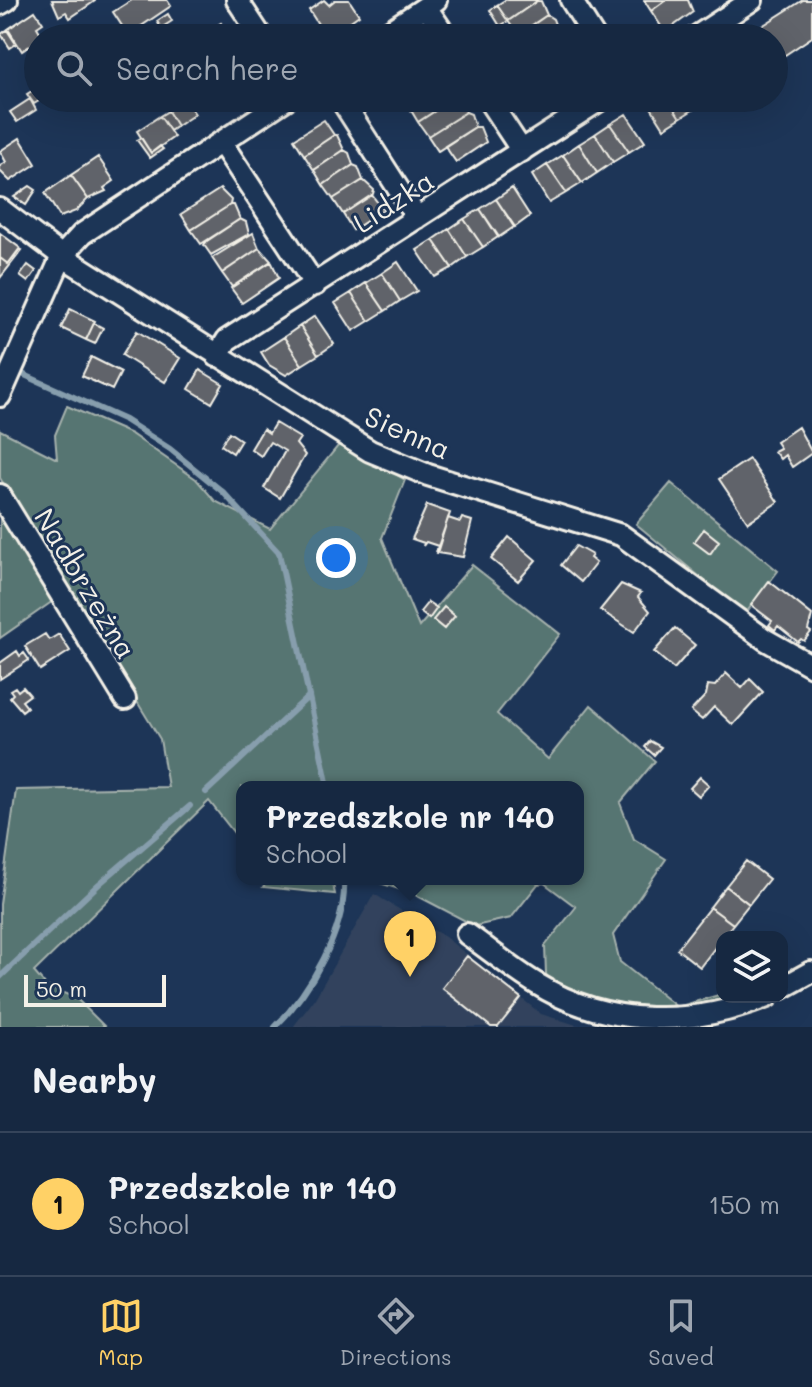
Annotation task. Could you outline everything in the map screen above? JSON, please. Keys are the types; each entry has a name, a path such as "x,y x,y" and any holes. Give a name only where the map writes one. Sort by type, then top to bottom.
{"street":[{"path":"0,4 7,0"},
{"path":"237,0 253,24"},
{"path":"571,0 586,24"},
{"path":"708,24 723,8 752,0"},
{"path":"400,24 431,3 441,24"},
{"path":"8,378 62,256 82,234 267,112"},
{"path":"349,112 417,218"},
{"path":"496,112 522,151"},
{"name":"Lidzka","path":"217,356 227,340 582,112"},
{"path":"221,142 315,285"},
{"name":"Sienna","path":"0,209 62,256 217,356 386,459 621,535 766,640 812,666"},
{"name":"Nadbrzeżna","path":"0,495 125,699"},
{"path":"467,934 537,984 574,1003 608,1013 689,1019 752,1003"},
{"path":"788,985 812,973"}],"shaded area":[{"path":"374,894 445,937 541,1014 583,1027 293,1027 314,1000"}],"green space":[{"path":"67,406 131,434 196,479 215,501 270,529 342,441 405,480 382,538 419,627 472,565 560,634 497,714 548,759 591,705 655,761 620,803 634,839 666,859 613,935 620,962 677,1007 716,996 716,1003 732,1004 666,1015 577,999 551,984 546,974 545,946 576,907 547,885 584,885 584,781 236,781 236,835 209,801 34,972 46,986 76,998 105,1027 0,1027 0,904 16,790 168,787 160,739 0,478 0,430 57,459 55,435"},
{"path":"671,483 778,571 745,614 636,524"},
{"path":"0,514 53,601 0,638"},
{"path":"333,885 335,894 263,887"},
{"path":"386,885 537,885 511,918 475,926 412,893"}],"building":[{"path":"52,0 95,1 70,18 66,12 59,16"},
{"path":"132,0 167,0 171,6 144,24 121,24 113,12"},
{"path":"324,0 329,5 335,0 349,0 359,15 346,24 318,24 309,10"},
{"path":"505,0 537,1 508,21 497,5"},
{"path":"644,0 666,0 651,11"},
{"path":"666,0 688,0 693,12 676,24 660,24 651,11"},
{"path":"803,0 812,0 812,37 788,53 788,24 765,24"},
{"path":"537,1 541,1 547,15 534,24 510,24 508,21"},
{"path":"497,5 508,21 499,24 490,10"},
{"path":"35,11 43,23 24,24 22,51 8,29"},
{"path":"168,14 172,21 159,24 157,21"},
{"path":"547,15 555,24 534,24"},
{"path":"7,30 16,44 10,48 1,34"},
{"path":"24,103 24,112 33,112 17,122 10,112"},
{"path":"169,112 194,112 195,114 177,126"},
{"path":"169,112 177,126 170,131 160,116"},
{"path":"412,112 433,112 418,122"},
{"path":"433,112 466,112 428,136 418,122"},
{"path":"466,112 471,114 475,127 438,151 428,136"},
{"path":"654,112 676,112 680,118 664,128"},
{"path":"676,112 690,112 680,118"},
{"path":"626,114 645,142 629,152 610,124"},
{"path":"160,116 174,137 151,153 137,131"},
{"path":"324,120 334,135 304,155 294,139"},
{"path":"610,124 629,152 613,162 595,134"},
{"path":"480,127 486,142 456,162 445,146"},
{"path":"595,134 613,162 597,173 579,144"},
{"path":"337,135 344,150 314,170 304,155"},
{"path":"20,138 36,164 10,181 0,171 0,166 6,162 0,151"},
{"path":"141,138 151,153 160,146 163,149 150,158 137,140"},
{"path":"579,144 597,173 582,183 563,155"},
{"path":"344,150 349,153 353,165 323,185 314,170"},
{"path":"563,155 582,183 566,193 547,165"},
{"path":"98,157 114,181 104,188 106,191 88,199 71,175"},
{"path":"353,165 358,167 363,180 333,199 323,185"},
{"path":"547,165 566,193 549,203 532,175"},
{"path":"71,175 88,199 76,211 60,217 45,193"},
{"path":"363,180 374,190 373,194 343,214 333,199"},
{"path":"30,186 36,190 26,205 14,197"},
{"path":"512,188 530,216 515,227 496,199"},
{"path":"220,189 231,200 230,205 191,230 181,214"},
{"path":"372,195 383,210 353,230 343,214"},
{"path":"496,199 514,227 499,237 480,209"},
{"path":"234,205 240,219 201,244 191,230"},
{"path":"480,209 498,237 483,247 464,219"},
{"path":"240,219 246,222 249,234 211,255 204,245 207,241"},
{"path":"464,219 483,247 467,257 449,229"},
{"path":"449,229 467,257 452,268 433,240"},
{"path":"0,233 20,248 8,264 0,258"},
{"path":"253,233 259,248 222,273 212,258"},
{"path":"433,240 452,268 435,277 417,250"},
{"path":"259,248 271,261 232,287 222,273"},
{"path":"20,249 0,278 0,258 8,264"},
{"path":"398,262 417,291 400,301 382,273"},
{"path":"272,263 279,278 242,303 231,288"},
{"path":"28,265 36,271 28,282 20,276"},
{"path":"382,273 400,301 385,311 366,283"},
{"path":"366,283 385,311 369,321 351,293"},
{"path":"351,293 369,321 353,331 335,303"},
{"path":"70,309 95,321 86,340 61,328"},
{"path":"315,316 334,344 318,355 300,326"},
{"path":"94,323 103,328 95,344 86,340"},
{"path":"300,326 318,355 302,365 284,337"},
{"path":"137,331 180,358 165,382 122,355"},
{"path":"284,337 302,365 286,375 269,365 261,352"},
{"path":"91,357 121,372 112,390 82,376"},
{"path":"200,370 223,384 212,403 189,389"},
{"path":"275,423 300,438 296,444 305,455 280,498 264,488 285,451 270,442 261,456 251,449 263,429 269,433"},
{"path":"798,427 812,453 792,467 785,455 780,459 774,451 780,448 776,442"},
{"path":"229,432 241,440 233,453 221,445"},
{"path":"749,459 778,502 748,522 719,479"},
{"path":"427,505 450,513 436,552 438,546 426,542 423,546 424,543 412,539"},
{"path":"448,518 460,522 462,518 472,521 463,557 437,553"},
{"path":"704,529 719,541 710,554 694,542"},
{"path":"509,537 536,560 518,581 491,559"},
{"path":"576,546 592,555 590,558 596,563 581,582 561,565"},
{"path":"769,581 812,615 808,630 811,632 804,641 801,639 798,642 778,626 775,630 769,625 772,621 751,605"},
{"path":"621,584 641,593 638,597 650,611 634,632 600,610"},
{"path":"428,602 437,608 429,619 420,612"},
{"path":"444,607 455,616 444,629 433,620"},
{"path":"675,628 695,645 674,669 654,652"},
{"path":"45,634 49,640 59,634 70,651 40,670 25,646"},
{"path":"17,651 20,656 24,653 29,660 0,679 0,663"},
{"path":"726,673 742,688 750,679 763,692 733,725 714,707 702,720 691,711 706,695 708,685 715,686"},
{"path":"15,687 18,691 23,687 30,695 22,701 27,707 22,711 10,697 13,694 10,690"},
{"path":"650,741 661,747 654,755 645,747"},
{"path":"700,777 709,785 699,796 690,788"},
{"path":"746,861 769,879 749,904 726,886"},
{"path":"726,886 749,904 733,924 710,907"},
{"path":"710,907 733,924 728,931 716,931 716,946 700,967 677,949"},
{"path":"467,956 521,998 498,1027 491,1027 442,988"}],"waterway":[{"path":"0,364 125,420 170,449 223,492 279,553 327,781"},
{"path":"206,792 309,696"},
{"path":"0,977 99,884 190,806"},
{"path":"275,1027 301,996 324,959 339,918 344,885"}],"place":[{"name":"Przedszkole nr 140","path":"410,977"}]}
